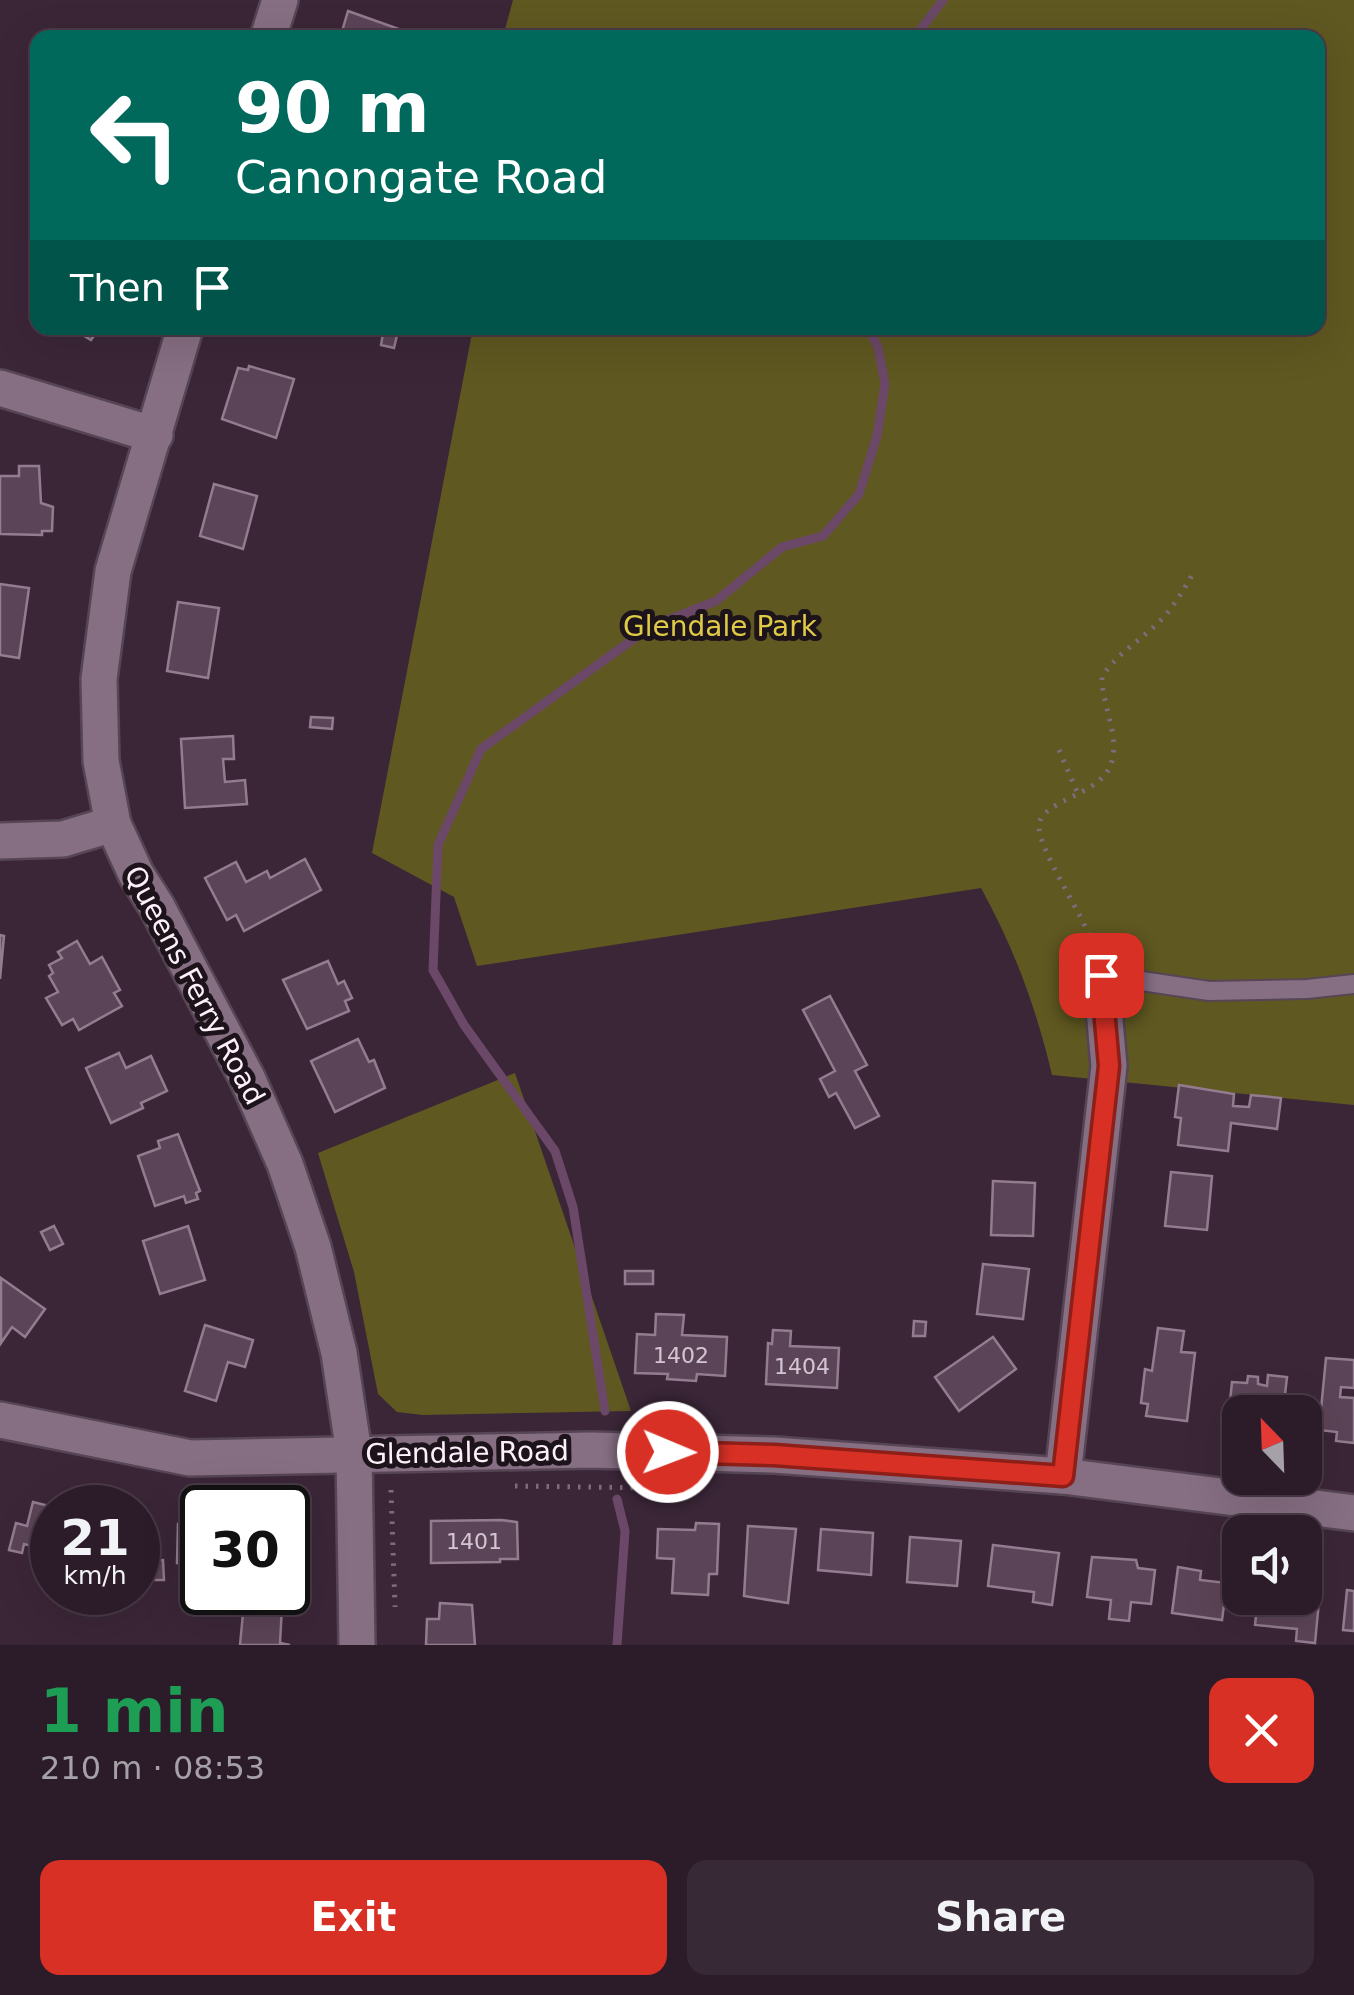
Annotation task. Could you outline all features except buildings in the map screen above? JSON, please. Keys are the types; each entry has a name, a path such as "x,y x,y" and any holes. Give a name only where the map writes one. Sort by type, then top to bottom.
{"street":[{"path":"271,30 280,0"},
{"name":"Queens Ferry Road","path":"183,335 113,570 100,665 100,741 113,824 248,1080 285,1164 312,1247 334,1336 354,1454 356,1645"},
{"path":"0,388 156,435"},
{"path":"0,841 64,839 113,824"},
{"path":"1063,1476 1109,1066 1101,975"},
{"name":"Glendale Road","path":"0,1420 190,1458 591,1450 774,1455 1063,1476 1354,1513"}],"lane":[{"path":"1101,975 1209,991 1354,984"}],"path":[{"path":"1101,975 1088,930 1038,828 1040,820 1097,784 1113,759 1102,677 1110,664 1161,621 1195,570"},
{"path":"1060,750 1078,794"},
{"path":"512,1486 654,1488"},
{"path":"391,1490 395,1607"}],"green space":[{"name":"Glendale Park","path":"513,0 1354,0 1354,1105 1052,1075 1023,978 981,888 477,966 454,897 372,853 472,335 1325,335 1325,30 505,30"},
{"path":"515,1073 631,1411 423,1415 397,1412 378,1394 354,1272 318,1153"}],"waterway":[{"path":"920,30 943,0"},
{"path":"605,1411 573,1207 555,1151 464,1025 433,970 438,845 481,749 650,627 716,601 782,547 823,536 859,494 877,436 885,384 872,335"},
{"path":"617,1499 625,1531 617,1645"}],"route":[{"path":"668,1452 774,1455 1063,1476 1109,1066 1101,975"}]}
